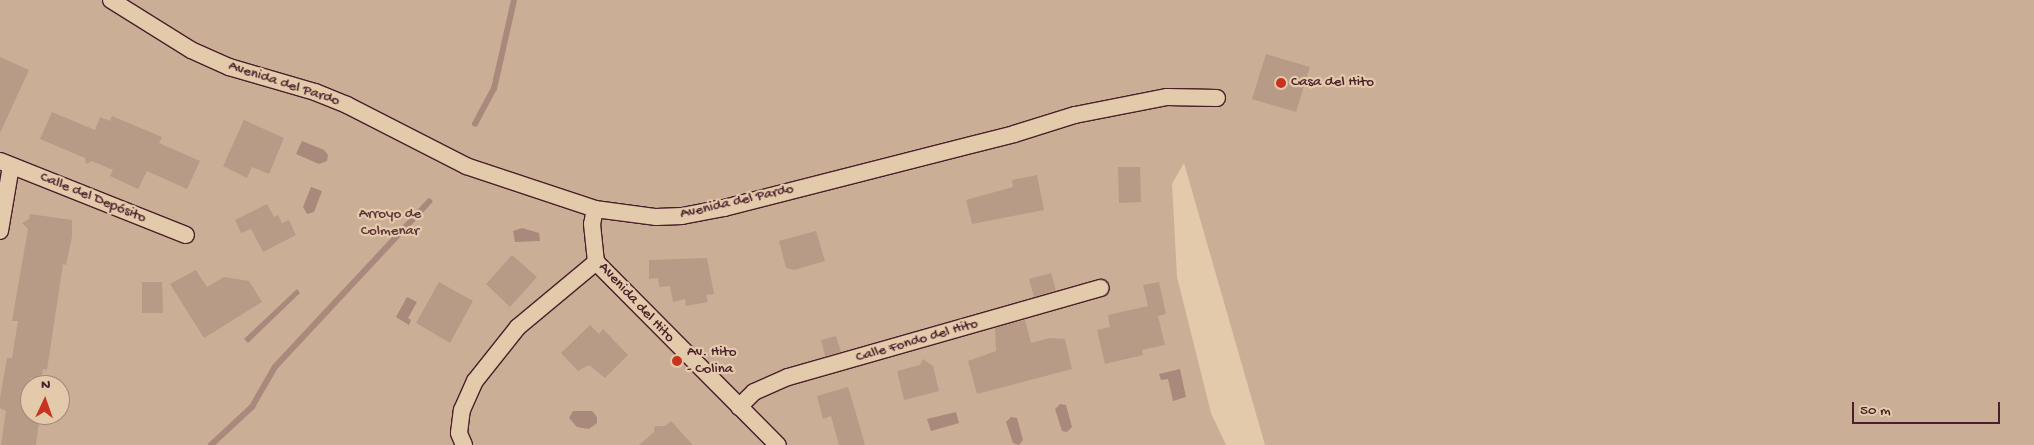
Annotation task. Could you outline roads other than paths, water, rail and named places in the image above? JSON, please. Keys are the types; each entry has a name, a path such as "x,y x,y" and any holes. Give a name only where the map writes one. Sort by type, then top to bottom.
{"street":[{"name":"Avenida del Pardo","path":"111,0 191,50 228,67 315,92 347,105 466,166 595,209 656,217 682,216 1014,134 1075,115 1167,97 1217,98"},
{"path":"0,231 5,163"},
{"name":"Calle del Depósito","path":"5,163 186,235"},
{"name":"Avenida del Hito","path":"595,209 592,224 596,262 778,445"},
{"path":"464,445 459,433 462,410 475,381 518,328 596,262"},
{"name":"Calle Fondo del Hito","path":"739,407 754,392 788,377 1101,288"}],"waterway":[{"path":"475,124 494,89 514,0"},
{"path":"211,445 252,407 275,367 429,202"}],"place":[{"name":"Casa del Hito","path":"1281,83"},
{"name":"Av. Hito - Colina","path":"677,361"}],"park label":[{"name":"Arroyo de Colmenar","path":"390,222"}]}
